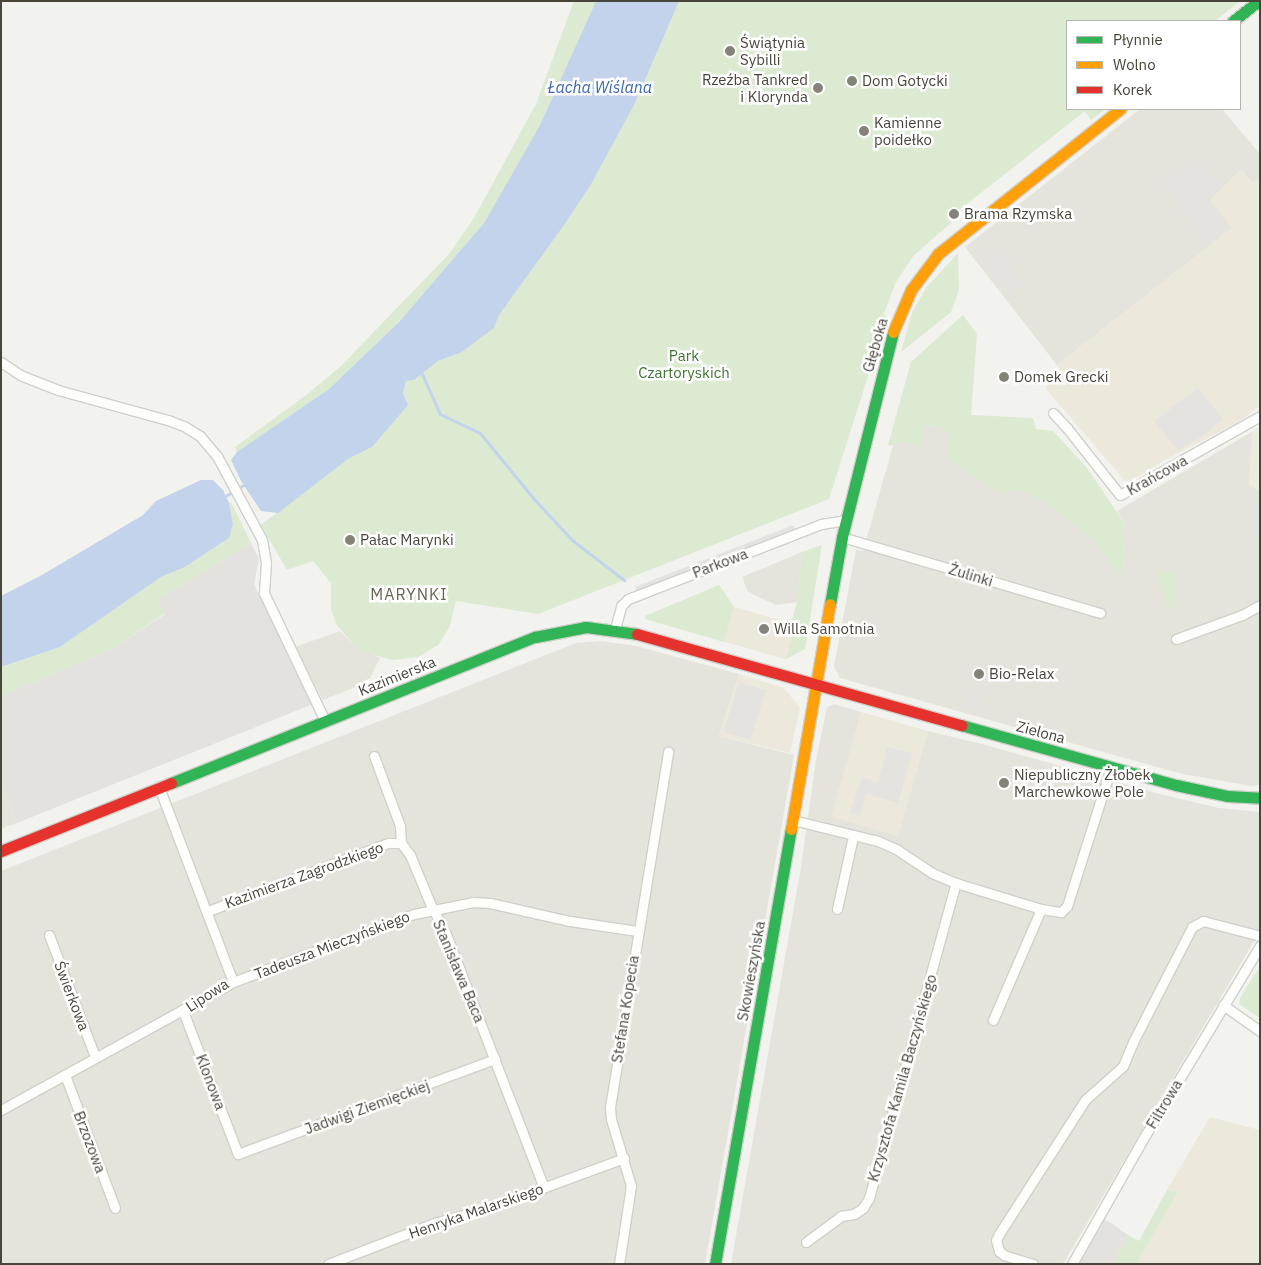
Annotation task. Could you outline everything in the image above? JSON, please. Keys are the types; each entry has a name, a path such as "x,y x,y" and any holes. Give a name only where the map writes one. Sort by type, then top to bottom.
{"main road":[{"path":"1234,20 1259,1"},
{"name":"Głęboka","path":"816,683 845,520 892,334 916,283 938,254 960,235 1119,110"},
{"name":"Kazimierska","path":"1,851 552,632 586,628 615,629 816,683"},
{"name":"Zielona","path":"816,683 1202,791 1260,798"},
{"name":"Skowieszyńska","path":"715,1264 816,683"}],"street":[{"path":"1,362 20,375 58,390 184,426 200,436 217,456 262,540 266,563 264,593 325,721"},
{"name":"Krańcowa","path":"1052,413 1067,428 1120,495 1260,416"},
{"name":"Parkowa","path":"615,629 621,606 628,599 821,524 845,520"},
{"name":"Żulinki","path":"842,537 1100,613"},
{"path":"1176,639 1242,614 1260,605"},
{"name":"Stefana Kopecia","path":"619,1264 630,1198 628,1173 611,1118 610,1107 637,931 668,752"},
{"name":"Stanisława Baca","path":"374,756 400,826 401,843 410,855 446,934 544,1188"},
{"path":"793,820 896,849 932,873 956,883 1041,909 1061,912 1067,906 1111,767"},
{"name":"Lipowa","path":"1,1110 233,982 208,911 159,787"},
{"path":"837,909 853,836"},
{"name":"Kazimierza Zagrodzkiego","path":"208,911 388,843 401,843"},
{"name":"Krzysztofa Kamila Baczyńskiego","path":"806,1242 841,1216 854,1214 863,1208 868,1198 956,883"},
{"name":"Tadeusza Mieczyńskiego","path":"233,982 433,908 483,902 570,921 637,931"},
{"path":"993,1020 1041,909"},
{"path":"1033,1264 1004,1255 999,1251 996,1240 998,1234 1085,1100 1123,1066 1133,1042 1192,927 1203,921 1260,936"},
{"name":"Świerkowa","path":"48,935 95,1057"},
{"name":"Filtrowa","path":"1072,1264 1146,1134 1260,946"},
{"path":"1223,1005 1260,1030"},
{"name":"Klonowa","path":"183,1010 238,1154"},
{"name":"Jadwigi Ziemięckiej","path":"238,1154 495,1059"},
{"name":"Brzozowa","path":"65,1075 114,1208"},
{"name":"Henryka Malarskiego","path":"328,1264 434,1223 485,1209 624,1158"}],"shaded area":[{"path":"1139,110 1223,110 1260,154 1260,177 1253,183 1241,170 1232,228 1057,365 965,247"},
{"path":"1204,162 1223,186 1208,200 1230,228 1209,245 1161,183"},
{"path":"1240,170 1253,183 1260,177 1260,406 1235,424 1163,461 1130,482 1125,481 1046,389 1049,382 1062,372 1057,365 1232,228 1210,200"},
{"path":"997,249 1004,260 1007,258 1023,283 1009,295 981,259"},
{"path":"1198,388 1223,419 1201,437 1178,450 1154,421"},
{"path":"938,425 949,433 997,492 1023,490 1053,507 1095,542 1120,574 1126,556 1122,530 1127,527 1117,511 1260,427 1260,785 1252,786 1182,774 840,678 834,666 856,550 863,551 893,446 925,426"},
{"path":"1260,427 1260,491 1249,485 1252,432"},
{"path":"1251,504 1260,505 1260,539 1248,537"},
{"path":"793,525 796,531 637,592 635,587"},
{"path":"251,543 259,559 254,584 313,704 17,823 1,784 1,696 114,648 165,614 157,600"},
{"path":"802,552 797,602 776,605 748,592 742,577"},
{"path":"734,607 796,625 787,660 724,642"},
{"path":"340,631 353,644 380,658 368,682 323,700 295,647"},
{"path":"601,641 636,646 739,674 719,736 794,755 705,1264 1,1264 1,871 576,643"},
{"path":"739,674 784,688 800,708 790,753 719,736"},
{"path":"739,682 766,690 751,740 724,732"},
{"path":"967,689 983,694 978,712 961,707"},
{"path":"834,704 861,712 837,818 898,833 928,731 982,744 1160,794 1219,808 1260,812 1260,931 1063,1264 731,1264 801,867 816,760 827,707"},
{"path":"861,712 928,731 898,836 831,817"},
{"path":"887,747 912,753 898,803 866,794 860,816 850,813 862,777 878,782"},
{"path":"1,784 17,823 1,829"},
{"path":"457,934 485,1005 482,1010 453,935"},
{"path":"508,1080 514,1082 544,1161 542,1167"},
{"path":"1210,1117 1260,1130 1260,1264 1136,1264 1178,1192 1167,1190"},
{"path":"523,1182 526,1188 486,1209 483,1202"},
{"path":"1105,1219 1128,1235 1112,1264 1079,1264"}],"green space":[{"path":"574,1 596,1 540,125 484,223 399,322 329,389 237,452 235,447 305,396 340,367 449,254 474,218 536,104"},
{"name":"Park Czartoryskich","path":"673,1 1240,1 1216,20 1066,20 1066,110 1105,110 1091,120 1085,111 948,219 951,223 914,255 896,282 883,315 887,316 829,499 538,614 456,601 450,626 438,645 418,657 393,660 364,652 353,644 336,624 331,609 331,583 313,561 287,570 261,525 348,459 372,447 403,394 406,381 414,380 438,361 462,352 494,328 499,315"},
{"path":"958,253 959,290 951,312 901,352 912,313 926,288"},
{"path":"963,315 977,334 971,415 1033,418 1036,429 1053,431 1087,468 1127,527 1122,530 1126,556 1120,574 1095,542 1053,507 1023,490 998,492 946,458 949,434 938,425 925,426 920,447 903,441 893,446 888,445 911,362"},
{"path":"231,502 251,543 157,600 165,613 114,648 1,696 1,667 60,647 161,577 185,567 229,538 233,524 229,503"},
{"path":"822,545 805,649 786,659 796,625 791,624 797,602 802,552"},
{"path":"1155,571 1176,572 1174,607 1168,609"},
{"path":"719,585 734,607 724,642 645,619 645,616"},
{"path":"1260,966 1260,1018 1239,1004 1240,998"},
{"path":"1167,1190 1178,1192 1136,1264 1112,1264 1128,1235 1139,1241"}],"water":[{"name":"Łacha Wiślana","path":"596,1 679,1 634,105 591,184 499,315 494,328 462,352 438,361 414,380 406,381 403,394 408,405 372,447 348,459 278,513 261,511 241,481 231,460 237,452 329,389 399,322 484,223 540,125"},
{"path":"201,480 213,480 223,490 229,503 233,524 229,538 185,567 161,577 60,647 1,667 1,596 42,575 143,515 156,501"}],"waterway":[{"path":"422,374 440,414 480,433 534,499 572,540 624,580"},
{"path":"222,498 247,483"}],"traffic: fast":[{"path":"1234,20 1259,1"},
{"path":"830,604 842,537 893,332"},
{"path":"171,783 535,637 586,627 637,634"},
{"path":"961,725 1176,785 1227,796 1260,798"},
{"path":"715,1264 791,829"}],"traffic: slow":[{"path":"893,332 911,290 938,254 1119,110"},
{"path":"791,829 830,604"}],"traffic: jam":[{"path":"637,634 961,725"},
{"path":"1,851 171,783"}],"place":[{"name":"Świątynia Sybilli","path":"730,51"},
{"name":"Dom Gotycki","path":"852,81"},
{"name":"Rzeźba Tankred i Klorynda","path":"818,88"},
{"name":"Kamienne poidełko","path":"864,131"},
{"name":"Brama Rzymska","path":"954,214"},
{"name":"Domek Grecki","path":"1004,377"},
{"name":"Pałac Marynki","path":"350,540"},
{"name":"Willa Samotnia","path":"764,629"},
{"name":"Bio-Relax","path":"979,674"},
{"name":"Niepubliczny Żłobek Marchewkowe Pole","path":"1004,783"}],"district":[{"name":"MARYNKI","path":"409,594"}]}
